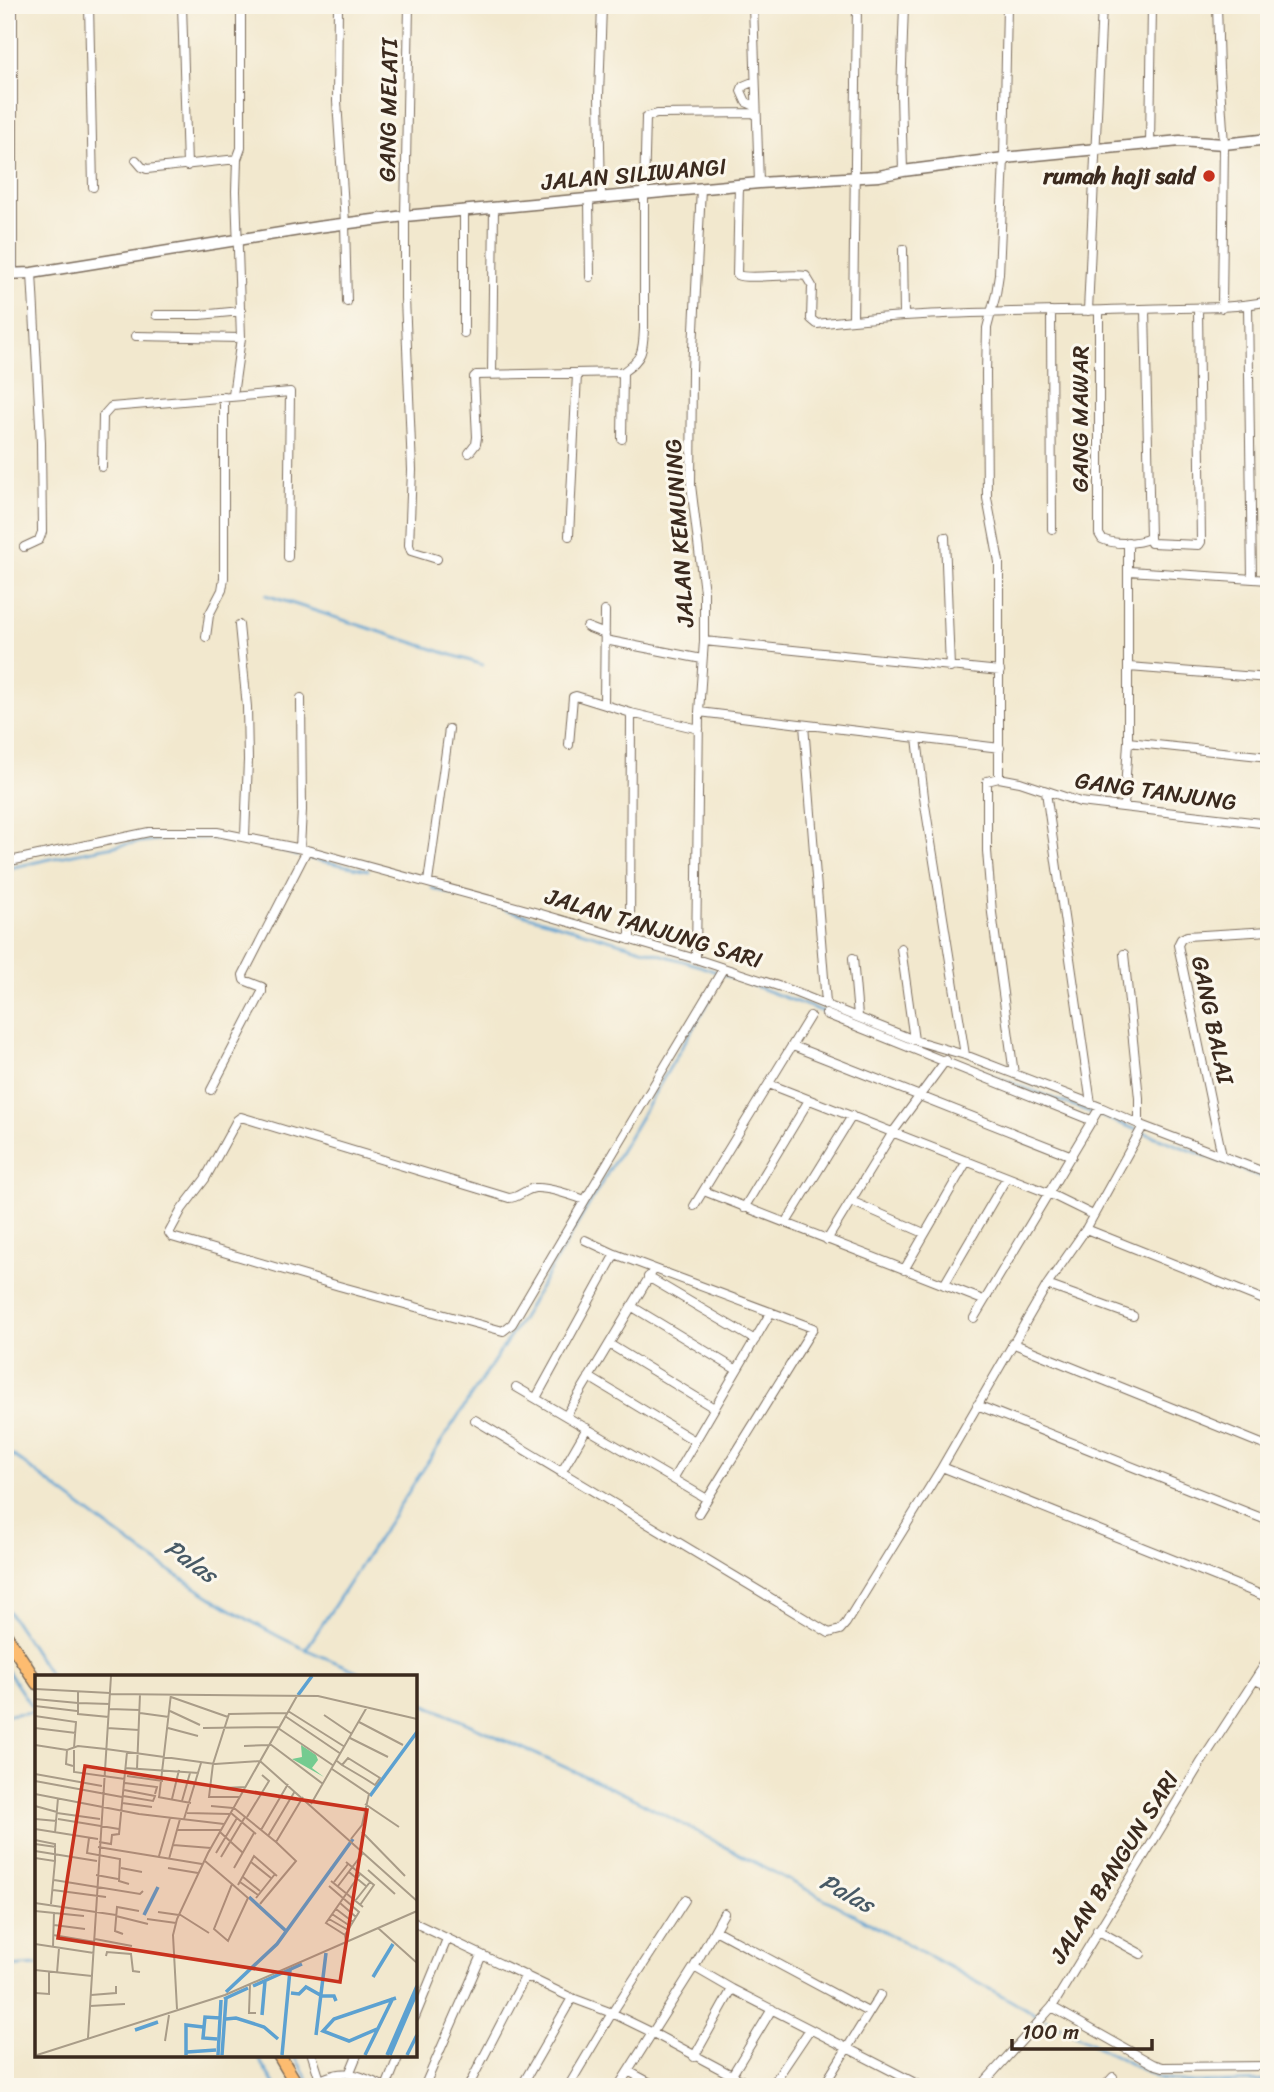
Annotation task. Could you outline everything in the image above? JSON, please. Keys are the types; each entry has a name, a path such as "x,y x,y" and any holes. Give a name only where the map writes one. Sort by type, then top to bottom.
{"main road":[{"path":"5,1634 35,1680"},
{"path":"280,2057 298,2087"}],"street":[{"path":"9,273 13,5"},
{"path":"89,5 93,187"},
{"path":"182,5 187,166"},
{"path":"206,636 209,615 222,590 224,578 228,396 241,338 237,159 241,148 242,5"},
{"path":"338,5 337,101 347,302"},
{"name":"GANG MELATI","path":"409,5 405,216 405,298 412,470 409,545 411,551 416,554 437,559"},
{"path":"601,196 599,96 602,5"},
{"path":"753,5 759,183"},
{"path":"853,319 857,5"},
{"path":"903,171 901,94 904,5"},
{"path":"1007,5 999,274 987,328 987,498 998,555 1000,671 999,778 987,781 987,851 992,914 1014,1074"},
{"path":"1088,311 1102,5"},
{"path":"1150,145 1152,5"},
{"path":"1217,5 1224,144 1222,308"},
{"path":"755,81 743,86 741,91 746,102 755,109"},
{"path":"470,453 477,437 474,377 492,374 623,372 640,359 643,345 646,117 657,114 755,109"},
{"name":"JALAN SILIWANGI","path":"9,273 32,273 345,223 405,216 601,196 879,176 1004,158 1180,141 1224,144 1269,139"},
{"path":"136,160 147,169 237,159"},
{"path":"739,185 737,275 806,276 812,281 811,319 814,324 904,316 1222,308 1269,301"},
{"name":"JALAN KEMUNING","path":"696,959 699,712 704,592 691,485 692,357 701,188"},
{"path":"589,199 590,277"},
{"path":"492,374 494,208"},
{"path":"464,211 464,333"},
{"path":"903,248 904,316"},
{"path":"24,547 39,540 42,532 41,443 32,273"},
{"path":"1248,306 1252,578"},
{"path":"1145,309 1150,538 1152,543 1192,546 1201,542 1198,309"},
{"path":"156,314 200,315 241,311"},
{"path":"1051,311 1052,528"},
{"name":"GANG MAWAR","path":"1099,311 1100,537 1104,540 1128,542"},
{"path":"136,336 241,338"},
{"path":"622,439 623,372"},
{"path":"569,536 577,374"},
{"path":"102,467 103,416 111,407 290,392 288,557"},
{"path":"945,537 950,668"},
{"path":"1124,807 1128,742 1128,542 1140,542 1150,538"},
{"path":"1129,571 1269,580"},
{"path":"604,703 605,611"},
{"path":"239,625 247,707 245,836"},
{"path":"587,627 605,637 702,659"},
{"path":"704,641 1000,671"},
{"path":"1129,667 1269,678"},
{"path":"569,745 573,697 699,729"},
{"path":"211,1090 262,992 262,987 244,979 243,975 303,849 301,698"},
{"path":"699,712 1000,748"},
{"path":"630,940 631,713"},
{"path":"804,725 826,1003"},
{"path":"428,882 449,729"},
{"path":"917,738 925,805 965,1055"},
{"path":"1128,742 1269,757"},
{"name":"GANG TANJUNG","path":"999,778 1020,782 1080,803 1269,824"},
{"path":"974,1318 1096,1112 1046,792"},
{"name":"JALAN TANJUNG SARI","path":"5,862 149,832 217,832 303,849 696,959 721,972 826,1003 853,1019 914,1040 948,1057 965,1055 1014,1074 1096,1112 1141,1125 1269,1174"},
{"name":"GANG BALAI","path":"1222,1156 1178,945 1181,939 1187,936 1269,931"},
{"path":"901,948 914,1040"},
{"path":"475,1420 830,1633 840,1630 942,1467 1047,1285 1086,1229 1141,1125 1124,954"},
{"path":"853,958 853,1019"},
{"path":"585,1200 538,1188 509,1198 242,1118 237,1120 205,1179 182,1209 169,1233 172,1237 339,1286 503,1331 513,1324 721,972"},
{"path":"825,1014 853,1019 1096,1112"},
{"path":"694,1206 810,1016"},
{"path":"793,1046 1072,1156"},
{"path":"827,1240 893,1132 948,1057"},
{"path":"769,1084 1048,1193 1093,1215"},
{"path":"744,1208 809,1100"},
{"path":"786,1223 852,1116"},
{"path":"904,1270 967,1161"},
{"path":"944,1285 1007,1177"},
{"path":"704,1191 983,1300"},
{"path":"851,1201 924,1233"},
{"path":"1086,1229 1269,1302"},
{"path":"585,1240 615,1254 813,1328 698,1514"},
{"path":"536,1398 615,1254"},
{"path":"566,1416 654,1269"},
{"path":"649,1277 755,1340"},
{"path":"1047,1285 1133,1316"},
{"path":"631,1306 737,1370"},
{"path":"673,1479 771,1312"},
{"path":"1012,1343 1269,1447"},
{"path":"608,1344 714,1408"},
{"path":"589,1377 695,1441"},
{"path":"516,1387 707,1499"},
{"path":"977,1405 1269,1521"},
{"path":"561,1473 587,1428"},
{"path":"942,1467 1269,1598"},
{"name":"JALAN BANGUN SARI","path":"980,2087 1050,2008 1269,1658"},
{"path":"1255,1680 1269,1686"},
{"path":"568,2087 685,1900"},
{"path":"618,2087 694,1967 724,1913"},
{"path":"416,1924 572,1998 612,2013 754,2087"},
{"path":"715,1930 868,2012"},
{"path":"1097,1930 1141,1954"},
{"path":"416,2015 447,1939"},
{"path":"424,2087 482,1955"},
{"path":"694,1967 923,2087"},
{"path":"468,2087 526,1975"},
{"path":"694,2057 732,1989"},
{"path":"823,2087 880,1995"},
{"path":"521,2087 572,1998"},
{"path":"1050,2008 1163,2067 1269,2066"},
{"path":"732,2074 772,2009"},
{"path":"771,2087 810,2029"},
{"path":"313,2057 320,2080"},
{"path":"350,2072 356,2057"},
{"path":"305,2087 350,2072 386,2087 398,2057"},
{"path":"628,2071 658,2087"},
{"path":"1104,2087 1113,2077"}],"waterway":[{"path":"266,595 483,665"},
{"path":"5,869 100,848 164,839 229,840 266,846 297,856"},
{"path":"306,858 368,870"},
{"path":"432,888 472,900"},
{"path":"481,902 700,966 824,1012"},
{"path":"306,1649 522,1318 709,1001"},
{"path":"954,1061 1092,1113"},
{"path":"1098,1115 1269,1180"},
{"name":"Palas","path":"5,1449 104,1524 207,1595 289,1642 366,1675"},
{"path":"5,1606 50,1675"},
{"path":"5,1667 35,1712"},
{"name":"Palas","path":"416,1700 627,1795 1039,2016"},
{"path":"5,1715 35,1712"},
{"path":"5,1967 35,1965"},
{"name":"Palas","path":"1045,2019 1159,2079 1193,2083 1269,2081"},
{"path":"257,2057 276,2087"},
{"path":"295,2057 309,2081"}],"place":[{"name":"rumah haji said","path":"1209,176"}]}
